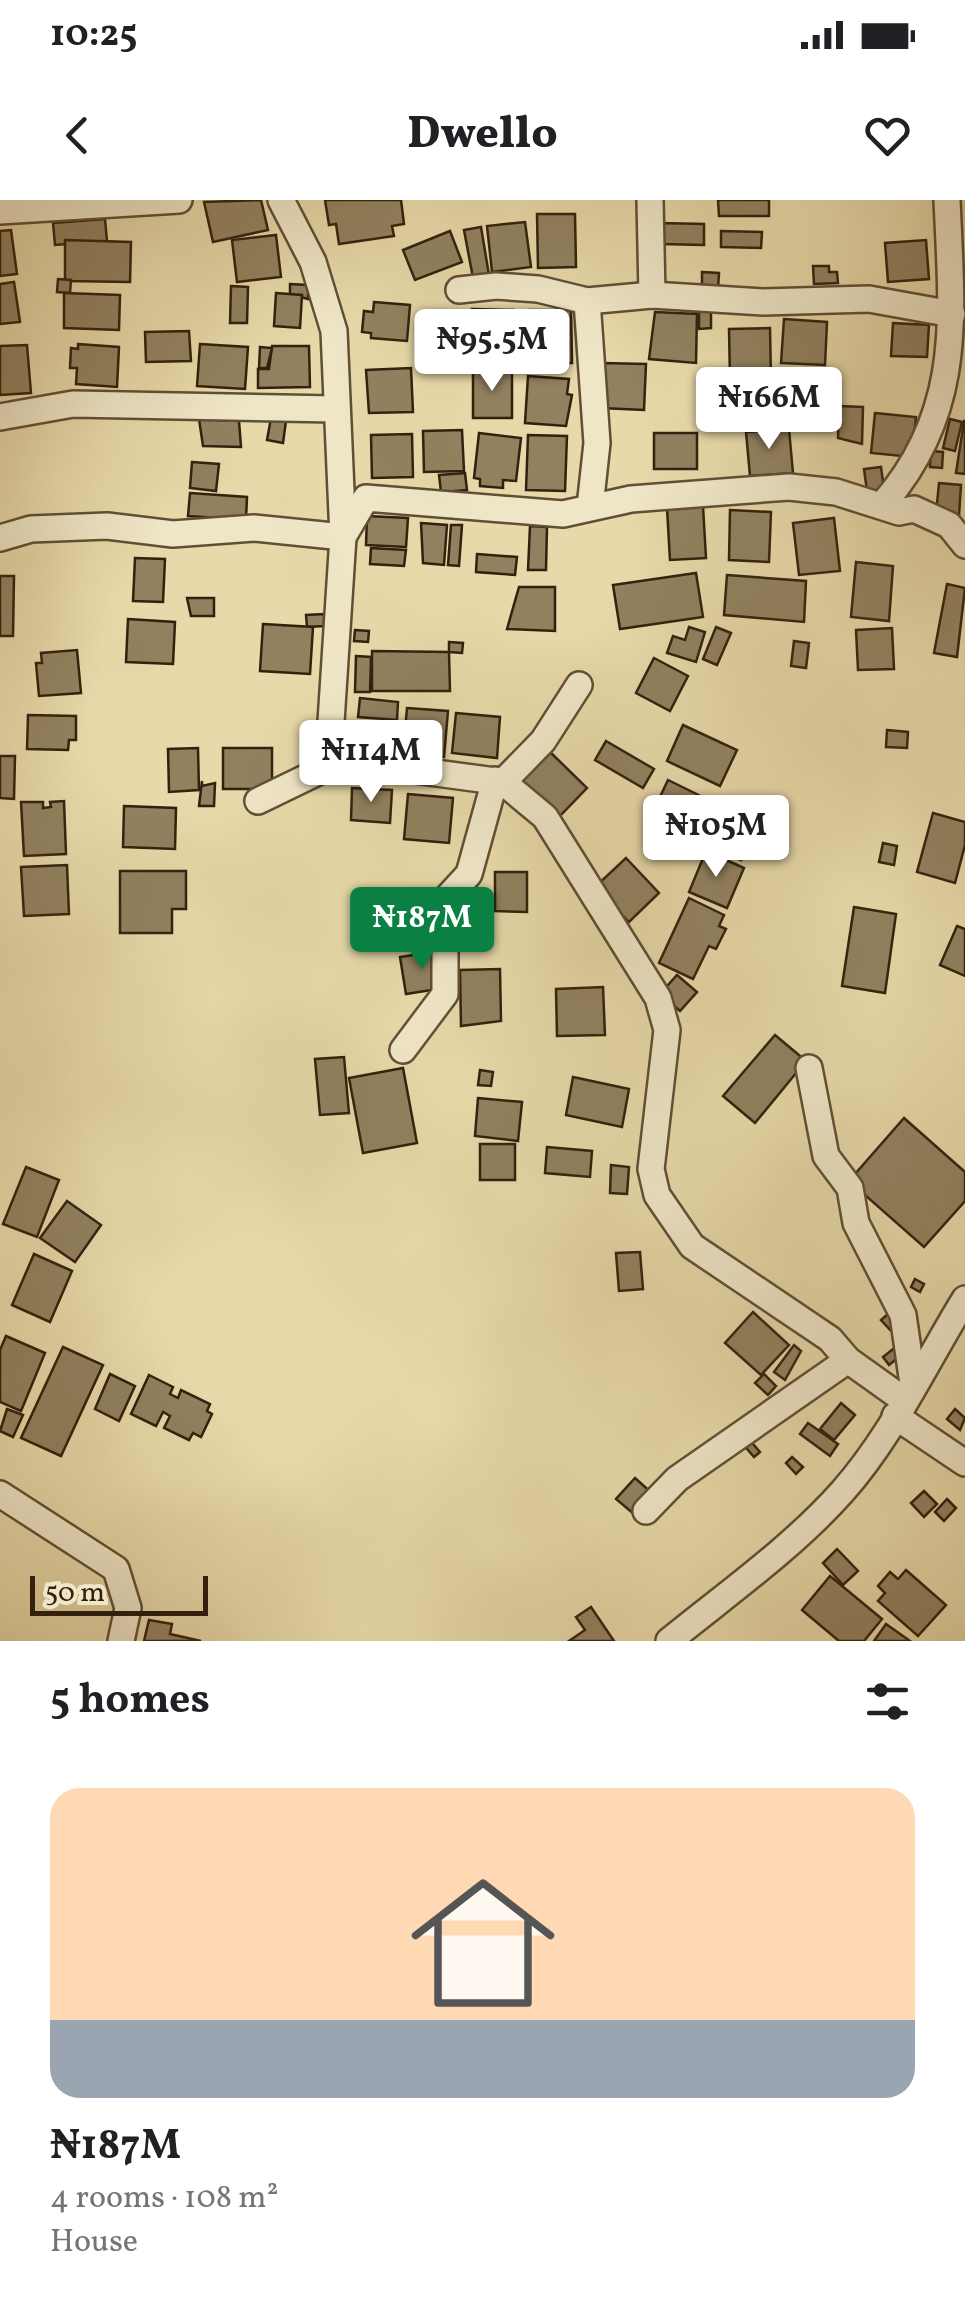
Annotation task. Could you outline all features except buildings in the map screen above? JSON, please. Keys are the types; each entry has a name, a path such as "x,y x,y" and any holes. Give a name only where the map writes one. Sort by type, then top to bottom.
{"street":[{"path":"0,212 179,200"},
{"path":"281,200 313,262 334,331 343,537 330,737 370,764 499,781 545,816 658,998 667,1030 651,1169 666,1213 692,1246 830,1339 848,1360 904,1400 965,1463"},
{"path":"650,200 652,294"},
{"path":"882,504 912,470 947,382 952,314 947,200"},
{"path":"459,290 524,288 587,301 652,294 764,302 869,298 952,314"},
{"path":"587,301 597,444 590,507"},
{"path":"0,417 73,404 335,409"},
{"path":"343,537 366,498 563,514 631,500 789,487 836,492 899,512 914,509 949,525 965,544"},
{"path":"0,538 31,528 107,526 172,534 254,528 343,537"},
{"path":"403,1050 445,994 445,900 469,874 499,781 544,741 578,685"},
{"path":"258,801 357,754"},
{"path":"808,1068 826,1156 850,1188 863,1240 903,1315 904,1400"},
{"path":"669,1641 796,1537 844,1490 965,1298"},
{"path":"646,1511 677,1479 848,1360"},
{"path":"0,1494 116,1569 128,1608 121,1641"}]}
